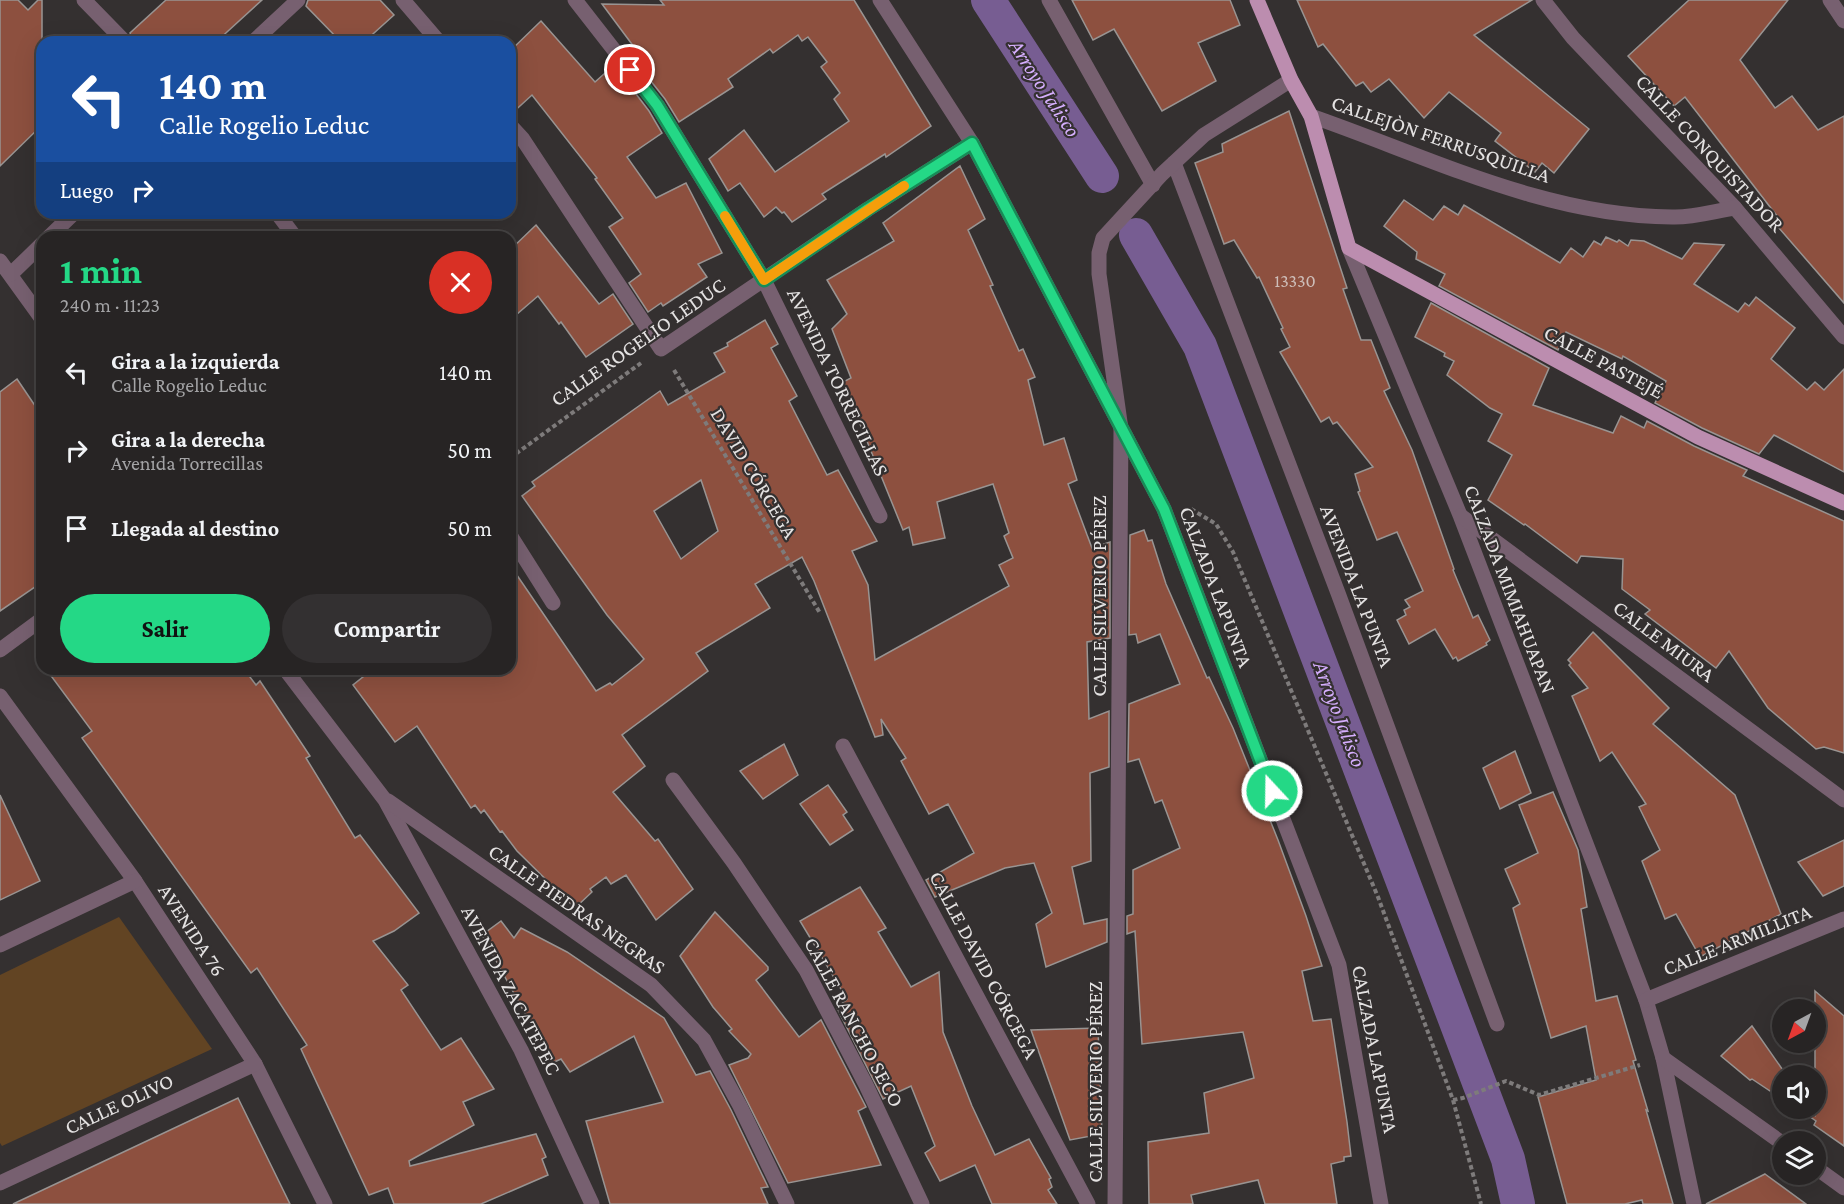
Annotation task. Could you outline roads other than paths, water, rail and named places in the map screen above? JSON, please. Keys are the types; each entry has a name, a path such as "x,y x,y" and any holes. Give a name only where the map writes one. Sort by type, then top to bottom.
{"main road":[{"name":"CALZADA MIMIAHUAPAN","path":"1257,0 1291,80 1311,116 1349,248"},
{"name":"CALLE PASTEJÉ","path":"1349,248 1698,437 1844,503"}],"street":[{"path":"84,0 119,36"},
{"path":"259,36 298,0"},
{"path":"403,0 434,36"},
{"name":"AVENIDA TORRECILLAS","path":"575,0 657,105 764,280 880,516"},
{"name":"CALZADA LAPUNTA","path":"880,0 972,143 1164,509 1339,965 1381,1204"},
{"path":"1049,0 1153,185"},
{"name":"CALLE CONQUISTADOR","path":"1543,0 1573,38 1736,208 1844,336"},
{"path":"1830,0 1844,21"},
{"name":"CALLE SILVERIO PÉREZ","path":"1115,1204 1121,429 1099,274 1099,253 1103,238 1115,224 1204,135 1291,80"},
{"name":"CALLEJÒN FERRUSQUILLA","path":"1311,116 1513,191 1602,212 1674,218 1736,208"},
{"name":"CALLE ROGELIO LEDUC","path":"516,132 661,349 868,209 972,143"},
{"name":"AVENIDA LA PUNTA","path":"1174,163 1338,592 1497,1024"},
{"path":"56,231 68,219"},
{"name":"CALZADA MIMIAHUAPAN","path":"1349,248 1460,515 1646,1000 1663,1058 1694,1204"},
{"path":"11,274 36,250"},
{"path":"0,261 36,310"},
{"name":"CALLE MIURA","path":"1460,515 1844,800"},
{"path":"516,544 553,603"},
{"path":"0,650 36,623"},
{"path":"290,675 385,800"},
{"name":"AVENIDA 76","path":"0,696 135,881 255,1064 325,1204"},
{"name":"CALLE DAVID CÓRCEGA","path":"843,746 1088,1204"},
{"name":"CALLE RANCHO SECO","path":"673,780 734,863 806,970 867,1085 922,1204"},
{"name":"AVENIDA ZACATEPEC","path":"385,800 521,1050 592,1204"},
{"name":"CALLE PIEDRAS NEGRAS","path":"385,800 651,985 704,1040 740,1106 787,1204"},
{"path":"0,945 135,881"},
{"name":"CALLE ARMILLITA","path":"1646,1000 1844,919"},
{"path":"1663,1058 1772,1136"},
{"name":"CALLE OLIVO","path":"0,1183 255,1064"},
{"path":"1826,1175 1844,1188"}],"waterway":[{"name":"Arroyo Jalisco","path":"988,0 1102,176"},
{"name":"Arroyo Jalisco","path":"1136,235 1200,346 1508,1159 1518,1204"}]}
